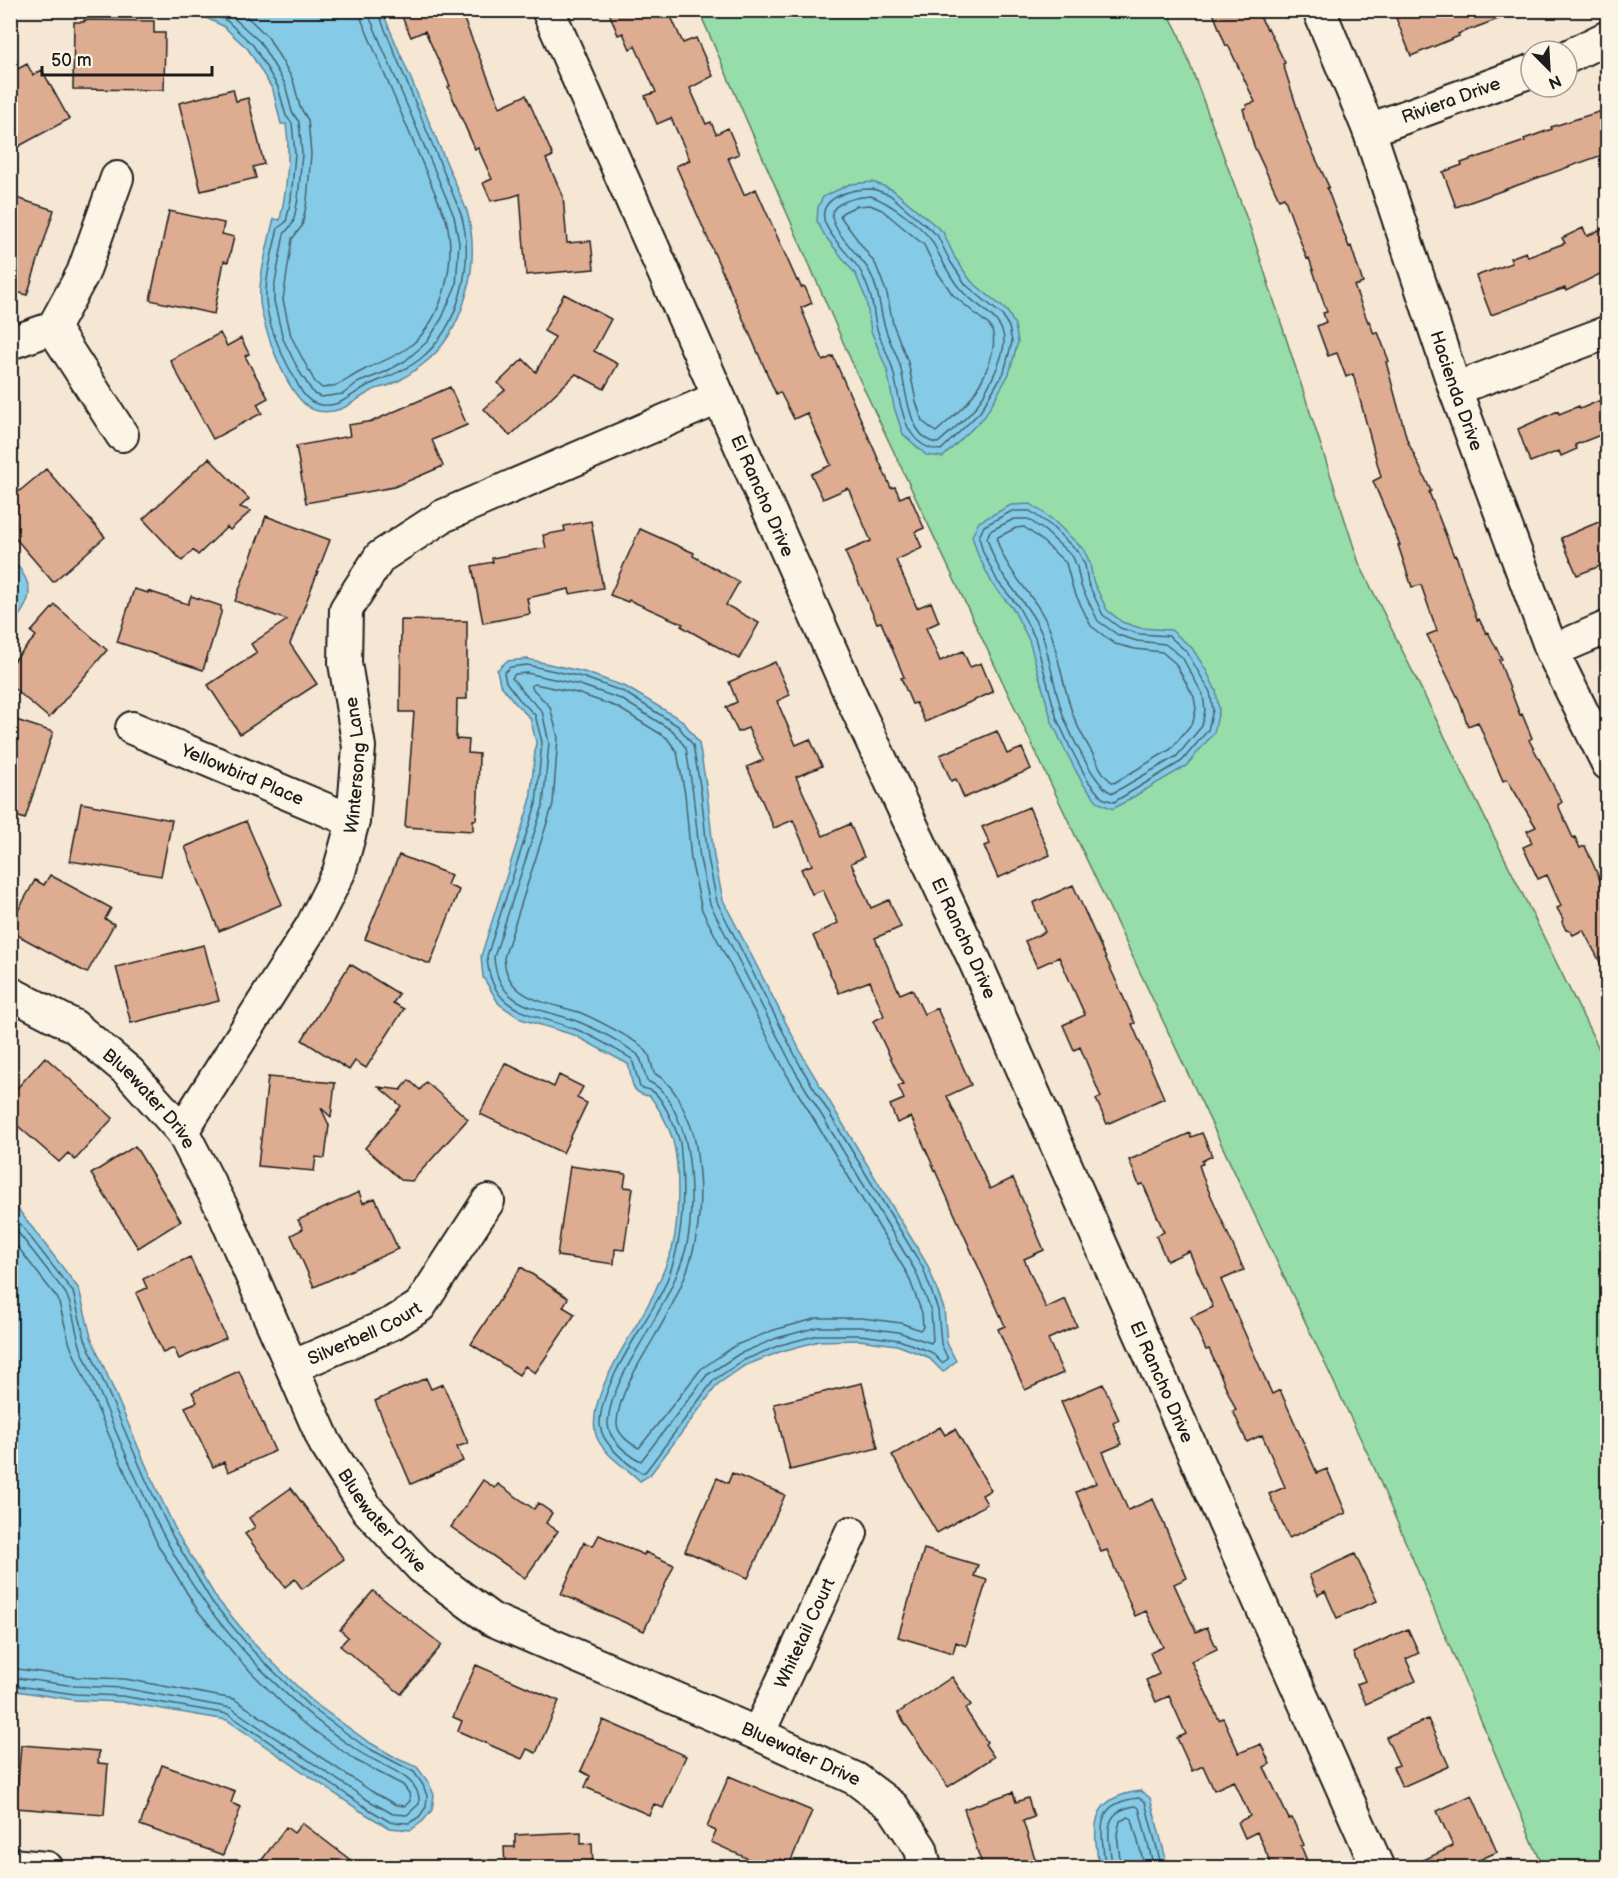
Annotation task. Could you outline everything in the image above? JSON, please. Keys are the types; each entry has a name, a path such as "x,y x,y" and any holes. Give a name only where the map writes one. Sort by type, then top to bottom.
{"street":[{"name":"El Rancho Drive","path":"548,10 850,696 974,959 1378,1868"},
{"name":"Hacienda Drive","path":"1319,10 1369,129 1455,389 1552,651 1608,764"},
{"path":"1579,51 1608,37"},
{"name":"Riviera Drive","path":"1369,129 1519,75"},
{"path":"10,343 54,328 83,273 117,178"},
{"path":"54,328 122,435"},
{"path":"1455,389 1608,332"},
{"name":"Wintersong Lane","path":"182,1131 312,926 339,872 353,821 359,747 345,663 346,609 380,557 443,516 718,398"},
{"path":"1552,651 1608,627"},
{"name":"Yellowbird Place","path":"132,728 353,821"},
{"name":"Bluewater Drive","path":"10,993 74,1026 129,1072 182,1131 222,1208 326,1443 367,1509 422,1568 491,1619 758,1734 856,1779 893,1807 921,1849 925,1868"},
{"name":"Silverbell Court","path":"292,1367 393,1323 420,1306 488,1201"},
{"name":"Whitetail Court","path":"758,1734 851,1533"},
{"path":"10,1865 47,1868"}],"green space":[{"path":"699,11 1167,11 1178,32 1251,230 1359,563 1607,1065 1607,1867 1543,1867 1373,1465 857,374"}],"water":[{"path":"192,11 382,11 467,211 471,231 471,273 466,295 450,334 437,351 409,375 375,389 341,409 318,411 307,406 297,396 279,364 262,314 260,284 263,264 274,219 280,220 286,184 288,148 286,124 281,124 273,90 248,49 223,26"},
{"path":"873,182 893,190 943,232 955,258 971,281 1007,311 1015,325 1018,342 1009,374 985,416 943,457 926,455 903,434 894,407 887,370 871,331 866,299 856,275 825,236 817,221 818,207 823,197 850,184"},
{"path":"1031,504 1053,520 1084,550 1090,563 1093,581 1107,610 1122,622 1140,628 1171,630 1192,648 1216,691 1219,710 1214,733 1186,766 1113,809 1099,803 1083,784 1065,750 1052,722 1029,640 1013,609 993,585 978,555 972,536 979,522 1011,505"},
{"path":"11,556 28,585 29,592 25,607 11,627"},
{"path":"527,659 584,672 626,687 683,721 699,743 714,857 723,900 807,1064 928,1266 944,1309 947,1343 956,1361 943,1372 928,1357 897,1345 859,1340 819,1341 782,1351 744,1366 718,1384 650,1475 640,1481 602,1446 594,1424 604,1385 655,1291 672,1249 678,1197 676,1156 672,1138 650,1096 638,1093 633,1086 628,1064 574,1035 521,1019 499,1004 483,977 481,956 530,802 536,741 530,718 500,684 497,670 507,661"},
{"path":"11,1203 79,1289 91,1337 151,1477 178,1535 217,1599 257,1647 313,1702 367,1741 417,1767 429,1783 434,1795 432,1810 411,1830 389,1828 227,1720 121,1702 74,1700 11,1690"},
{"path":"1141,1791 1150,1798 1168,1867 1099,1867 1096,1838 1098,1816 1103,1807 1112,1799"}],"building":[{"path":"399,10 460,10 500,107 526,95 553,156 546,159 563,196 567,243 591,241 594,269 526,275 520,194 491,201 483,183 492,179 478,148 475,149 425,31 411,37"},
{"path":"608,10 668,10 683,43 696,38 713,76 690,88 706,124 711,122 716,134 728,128 739,154 728,158 744,195 756,189 797,281 801,287 805,287 812,303 801,308 823,361 833,356 891,488 895,487 900,498 909,494 924,528 915,532 922,548 896,560 917,608 931,602 939,622 926,628 940,661 963,651 970,667 981,663 993,692 925,722 916,703 912,704 901,678 904,677 881,622 877,623 845,552 871,541 848,488 823,499 811,474 831,465 807,413 794,419 780,392 776,394 676,166 690,160 671,118 657,124 645,96 656,92 635,46 630,49 623,33 618,35"},
{"path":"1212,10 1256,10 1268,28 1285,63 1283,64 1308,142 1329,187 1327,188 1349,247 1351,246 1363,283 1354,286 1368,322 1374,334 1378,332 1389,361 1386,362 1407,440 1431,491 1429,492 1454,556 1456,555 1477,620 1479,619 1486,633 1488,632 1502,659 1499,660 1520,715 1522,714 1532,738 1529,740 1562,802 1558,805 1573,838 1575,837 1580,848 1585,846 1602,884 1608,881 1608,977 1583,930 1573,935 1566,930 1557,908 1561,906 1547,875 1538,879 1523,847 1532,843 1527,831 1536,827 1507,779 1503,781 1478,722 1468,726 1459,700 1427,635 1437,631 1421,585 1412,587 1398,545 1400,545 1373,481 1381,477 1353,374 1346,377 1337,353 1328,356 1317,326 1326,322 1323,313 1327,312 1309,258 1307,259 1284,197 1279,199 1254,146 1243,109 1247,107 1246,105 1255,102 1228,45 1226,46"},
{"path":"1414,10 1516,10 1517,12 1458,34 1459,36 1411,56 1396,18"},
{"path":"84,20 154,21 154,33 165,33 164,90 73,89 74,22 84,22"},
{"path":"27,64 33,75 42,70 69,119 10,151 10,73"},
{"path":"233,89 236,101 248,98 264,164 253,167 256,178 201,191 179,103"},
{"path":"1608,109 1608,153 1456,207 1443,172 1462,165 1461,163 1525,141 1524,139 1552,129 1551,127"},
{"path":"10,196 54,210 27,295 10,290"},
{"path":"169,211 224,223 222,234 234,237 228,262 224,261 214,314 150,300"},
{"path":"1608,226 1608,270 1566,291 1565,288 1491,315 1476,276 1512,263 1510,258 1526,252 1528,257 1565,243 1562,238 1583,228 1587,236"},
{"path":"564,294 611,319 594,351 618,364 604,389 576,374 510,436 484,409 505,390 498,383 523,359 536,372 555,337 544,331"},
{"path":"220,333 227,346 241,338 249,354 245,356 268,398 257,404 262,413 213,439 170,360"},
{"path":"450,387 467,425 432,440 443,466 394,487 306,503 296,446 350,436 348,425 373,421"},
{"path":"1608,397 1608,432 1575,445 1577,449 1561,456 1559,451 1530,462 1518,429 1558,411 1559,414 1579,406 1580,409"},
{"path":"209,458 249,499 240,507 251,511 230,530 227,527 198,555 193,550 182,561 143,519"},
{"path":"46,469 105,537 53,582 10,532 10,499"},
{"path":"266,516 330,540 290,644 317,684 240,734 208,685 257,653 251,644 287,620 235,601"},
{"path":"1608,518 1608,563 1577,575 1561,538"},
{"path":"591,521 603,588 570,594 569,589 527,598 530,614 483,623 472,566 493,562 492,558 546,548 543,535 565,531 564,526"},
{"path":"640,529 694,553 693,556 739,582 726,605 759,623 739,659 681,626 683,624 629,600 628,602 610,595"},
{"path":"134,589 148,593 148,591 188,604 191,596 221,606 221,613 203,670 117,642"},
{"path":"55,605 107,650 49,718 10,685 10,665 36,636 31,632"},
{"path":"401,620 467,621 467,699 457,699 456,739 469,740 468,753 479,754 478,796 473,831 405,827 414,712 400,712"},
{"path":"775,662 790,695 777,701 796,745 810,739 822,766 796,777 823,836 850,824 864,857 851,863 871,908 889,900 901,927 875,938 900,994 912,989 924,1014 937,1008 971,1085 947,1096 990,1189 1013,1178 1044,1250 1024,1259 1046,1308 1065,1299 1077,1326 1048,1339 1063,1373 1025,1390 998,1329 1005,1326 911,1117 897,1123 890,1105 904,1099 898,1086 903,1084 873,1021 884,1016 870,981 839,993 813,936 838,923 823,890 812,894 801,869 812,865 793,820 774,828 747,767 763,760 748,728 738,732 726,707 737,702 729,682"},
{"path":"10,718 53,732 25,819 10,814"},
{"path":"997,731 1007,754 1022,748 1031,769 964,798 956,779 951,781 940,755"},
{"path":"81,803 172,820 161,876 70,861"},
{"path":"1029,807 1050,855 998,878 984,846 990,844 982,827"},
{"path":"246,821 282,904 219,931 185,847"},
{"path":"399,855 451,875 447,885 459,890 430,964 365,939"},
{"path":"50,875 111,908 105,919 114,924 87,973 10,931 10,925 35,880 44,885"},
{"path":"1073,885 1135,1023 1132,1024 1164,1098 1107,1124 1096,1099 1101,1097 1080,1047 1074,1050 1063,1025 1085,1015 1059,957 1037,967 1025,941 1045,932 1033,903"},
{"path":"204,945 219,1001 131,1023 116,967"},
{"path":"350,964 399,994 393,1003 404,1009 366,1068 355,1061 349,1070 302,1040"},
{"path":"45,1057 113,1118 75,1160 68,1153 59,1162 10,1119 10,1096"},
{"path":"505,1063 554,1087 559,1075 583,1087 577,1098 587,1103 563,1153 480,1114"},
{"path":"268,1077 335,1083 331,1117 321,1108 329,1125 325,1158 316,1157 314,1171 258,1166"},
{"path":"409,1080 420,1090 426,1082 468,1119 412,1181 401,1180 365,1148 401,1106 379,1087 401,1090"},
{"path":"1190,1133 1191,1137 1202,1133 1212,1156 1199,1165 1244,1270 1221,1280 1272,1394 1280,1390 1317,1473 1327,1469 1346,1513 1289,1538 1269,1494 1285,1487 1262,1435 1247,1442 1233,1411 1236,1410 1209,1349 1206,1350 1191,1317 1213,1307 1189,1251 1167,1261 1156,1236 1164,1232 1143,1184 1139,1185 1129,1160"},
{"path":"135,1146 181,1221 138,1248 91,1174"},
{"path":"570,1166 626,1174 624,1187 633,1188 624,1250 615,1249 614,1264 557,1256"},
{"path":"359,1192 363,1203 375,1198 398,1249 314,1287 291,1235 303,1229 298,1220"},
{"path":"190,1257 226,1338 179,1359 174,1348 163,1353 136,1293 147,1288 143,1279"},
{"path":"521,1267 568,1298 563,1307 575,1314 535,1373 525,1366 519,1375 471,1344"},
{"path":"239,1371 275,1451 228,1472 224,1462 213,1467 185,1407 197,1402 192,1392"},
{"path":"426,1378 431,1389 443,1384 468,1443 457,1447 463,1461 411,1484 375,1401"},
{"path":"862,1383 878,1448 790,1470 774,1404"},
{"path":"1103,1384 1119,1420 1113,1423 1122,1444 1103,1452 1128,1510 1153,1499 1187,1578 1174,1584 1196,1632 1207,1627 1217,1649 1191,1661 1219,1720 1223,1718 1239,1753 1261,1744 1270,1764 1264,1767 1289,1819 1292,1818 1304,1845 1301,1846 1310,1868 1273,1868 1257,1832 1245,1838 1238,1822 1250,1816 1234,1781 1214,1790 1203,1766 1192,1771 1177,1738 1186,1734 1169,1696 1156,1702 1146,1680 1159,1674 1150,1653 1163,1647 1146,1611 1135,1616 1107,1550 1101,1552 1076,1492 1096,1483 1061,1402"},
{"path":"940,1427 945,1435 955,1429 991,1490 982,1495 987,1504 937,1533 892,1455"},
{"path":"732,1473 785,1495 748,1578 685,1551 717,1478 728,1483"},
{"path":"483,1480 495,1488 498,1484 534,1509 538,1503 552,1513 546,1523 558,1531 525,1578 451,1527"},
{"path":"291,1488 344,1559 302,1589 295,1579 285,1587 245,1534 255,1527 249,1518"},
{"path":"599,1535 644,1555 645,1552 674,1565 644,1631 561,1594 584,1542 593,1546"},
{"path":"924,1549 978,1565 974,1576 987,1580 966,1646 956,1642 953,1653 898,1637"},
{"path":"1355,1554 1377,1601 1337,1618 1325,1591 1318,1595 1309,1575"},
{"path":"373,1591 442,1645 401,1694 340,1646 348,1637 340,1630"},
{"path":"1408,1629 1419,1653 1406,1659 1416,1681 1366,1704 1357,1684 1365,1681 1353,1653"},
{"path":"476,1665 559,1701 536,1753 527,1749 522,1759 458,1731 462,1721 453,1717"},
{"path":"952,1677 971,1705 965,1709 994,1757 948,1787 898,1713"},
{"path":"1428,1719 1449,1766 1402,1787 1393,1767 1399,1765 1386,1737"},
{"path":"603,1720 686,1756 663,1808 654,1804 649,1815 585,1787 590,1776 581,1771"},
{"path":"21,1745 99,1751 98,1763 108,1764 104,1815 16,1808"},
{"path":"162,1765 235,1791 231,1803 241,1807 223,1855 140,1825"},
{"path":"729,1776 812,1811 790,1863 780,1859 776,1868 768,1868 711,1842 716,1831 707,1827"},
{"path":"1013,1792 1016,1802 1028,1798 1034,1817 1023,1821 1038,1868 983,1868 964,1809"},
{"path":"1472,1795 1497,1852 1461,1868 1407,1868 1453,1846 1437,1811"},
{"path":"302,1823 361,1868 256,1868 286,1827 294,1833"},
{"path":"581,1832 581,1844 592,1843 593,1868 505,1868 504,1847 515,1847 515,1835"}]}
